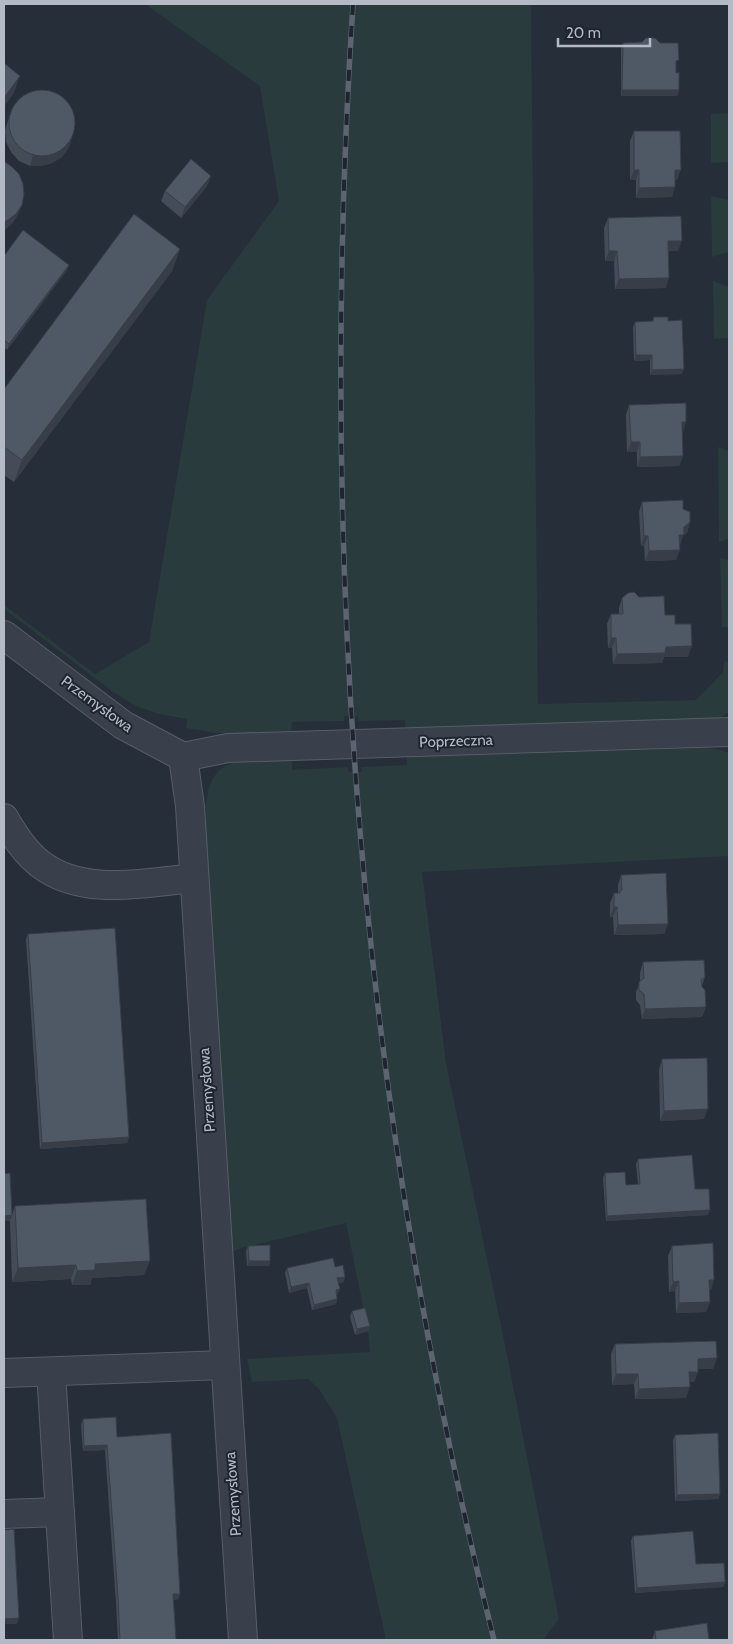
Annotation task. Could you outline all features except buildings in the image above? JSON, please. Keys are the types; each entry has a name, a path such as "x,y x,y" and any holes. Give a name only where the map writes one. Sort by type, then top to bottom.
{"street":[{"name":"Przemysłowa","path":"4,635 124,726 183,757 190,806 224,1365 243,1640"},
{"name":"Poprzeczna","path":"183,757 228,748 729,732"},
{"path":"4,818 20,842 38,863 61,876 85,883 119,885 194,878"},
{"path":"4,1373 224,1365"},
{"path":"51,1372 68,1640"},
{"path":"4,1514 60,1512"}],"shaded area":[{"path":"145,4 531,4 538,704 696,700 723,672 724,661 729,662 729,712 722,717 712,719 406,729 405,720 358,721 358,716 344,716 344,721 292,722 291,731 216,733 186,728 187,719 159,714 136,706 113,692 4,609 4,605 95,674 149,642 207,300 279,201 260,86"},
{"path":"729,113 729,162 711,163 711,114"},
{"path":"711,196 729,200 729,252 712,257"},
{"path":"713,281 729,287 729,338 714,339"},
{"path":"718,447 729,451 729,539 719,542"},
{"path":"720,558 729,560 729,627 722,627"},
{"path":"706,748 729,753 729,856 422,872 446,1063 504,1340 559,1619 543,1640 386,1640 337,1418 319,1389 308,1379 252,1382 247,1359 370,1352 368,1331 346,1223 241,1248 232,1252 206,833 207,795 216,774 225,766 251,760 292,759 292,770 348,767 348,772 362,772 361,767 407,765 407,757"}],"railway":[{"path":"353,4 343,211 341,417 346,623 360,828 381,1032 410,1235 448,1438 494,1640"}]}
